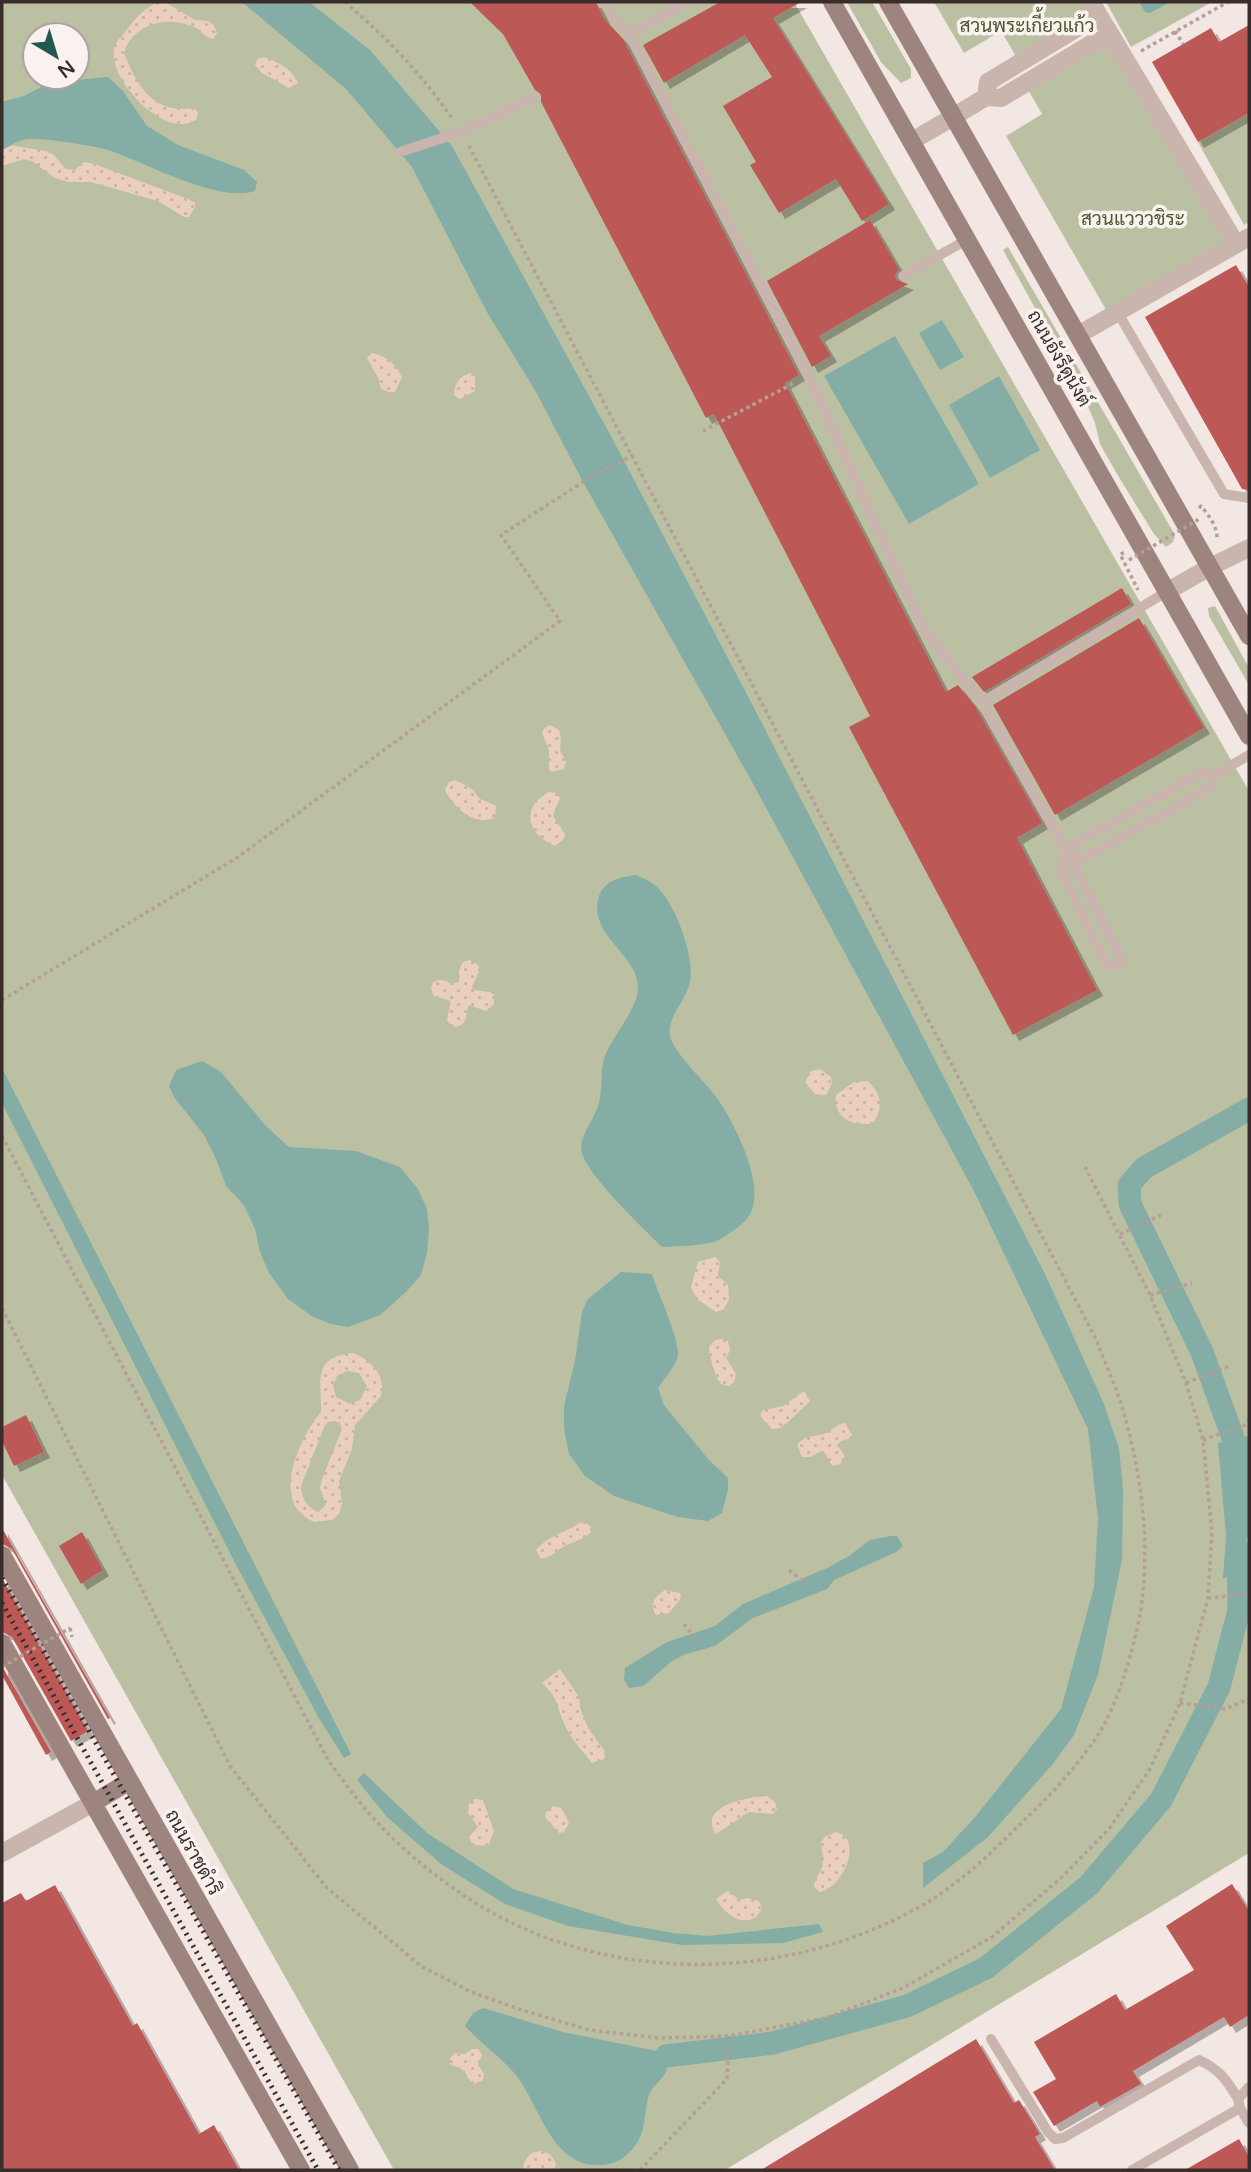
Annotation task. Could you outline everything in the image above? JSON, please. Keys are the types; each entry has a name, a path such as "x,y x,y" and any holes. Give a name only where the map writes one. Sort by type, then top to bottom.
{"main road":[{"name":"ถนนอังรีดูนังต์","path":"832,2 1249,736"},
{"name":"ถนนอังรีดูนังต์","path":"888,2 1249,636"},
{"name":"ถนนราชดำริ","path":"2,1555 350,2170"},
{"path":"2,1643 302,2170"},
{"path":"93,1803 130,1781"}],"street":[{"path":"986,97 988,82 1087,22 1093,4"},
{"path":"1078,335 1243,241 1120,52 1093,4"},
{"path":"912,141 986,97 1001,98 1096,41 1120,52"},
{"path":"1168,592 1249,548"},
{"path":"2,1853 93,1803"}],"lane":[{"path":"604,2 612,16 629,34 792,340 924,630 982,702 1069,856 1120,956 1121,962 1115,967 1107,965 1059,867 1069,856 1076,842 1200,773 1215,775"},
{"path":"629,34 687,2"},
{"path":"400,152 456,135 534,98"},
{"path":"903,275 968,239"},
{"path":"1118,313 1224,494 1249,498"},
{"path":"982,702 1168,592"},
{"path":"1069,856 1085,858 1209,788 1215,775 1249,755"},
{"path":"991,2039 1048,2132 1055,2139 1063,2138 1199,2060 1211,2065 1226,2077 1249,2123"},
{"path":"1132,2170 1239,2104 1249,2087"}],"path":[{"path":"2,1136 328,1760 368,1813 395,1841 425,1866 484,1907 541,1936 578,1948 650,1961 723,1964 778,1959 839,1943 872,1931 915,1910 988,1856 1070,1773 1098,1735 1120,1689 1143,1594 1144,1531 1137,1470 1122,1408 1096,1339 633,455 456,135 441,102 396,48 345,2"},
{"path":"1120,52 1175,31 1228,2"},
{"path":"1175,31 1183,44"},
{"path":"703,431 808,375"},
{"path":"2,1000 238,857 560,621 501,535 583,482 633,455"},
{"path":"1138,590 1120,554 1123,552 1129,561 1201,518 1196,509 1201,506 1218,533 1217,540"},
{"path":"2,1308 230,1766 327,1888 421,1966 471,1992 589,2030 659,2038 729,2036 826,2018 904,1988 992,1937 1060,1879 1109,1829 1150,1769 1180,1703 1208,1598 1212,1533 1203,1440 1186,1383 1150,1295 1085,1167"},
{"path":"1120,1234 1161,1215"},
{"path":"1150,1295 1192,1283"},
{"path":"1186,1383 1229,1366"},
{"path":"1203,1440 1245,1425 1249,1420"},
{"path":"789,1570 807,1585"},
{"path":"1208,1598 1249,1594"},
{"path":"684,1624 698,1641"},
{"path":"2,1667 70,1628"},
{"path":"1180,1703 1225,1709 1249,1699"},
{"path":"640,2170 727,2079 729,2036"}],"green space":[{"path":"2,2 794,2 1249,791 1249,1853 725,2170 394,2170 2,1475"},
{"path":"847,2 872,2 911,69 911,78 901,83 881,62"},
{"name":"สวนพระเกี้ยวแก้ว","path":"934,2 1088,2 1084,19 1017,58 1001,31 964,53"},
{"path":"1106,2 1212,2 1131,47"},
{"name":"สวนแวววชิระ","path":"1096,47 1116,55 1229,244 1109,315 1006,136 1042,114 1026,86"},
{"path":"1249,113 1249,222 1244,225 1198,142"},
{"path":"1008,247 1175,535 1173,542 1166,547 1154,534 1100,444 1085,399 1003,250"},
{"path":"1215,606 1249,668 1249,685 1209,616 1208,608"}],"sand":[{"path":"158,2 168,4 195,20 208,21 214,25 217,33 213,39 184,23 163,22 135,35 124,53 135,77 149,96 168,107 194,108 198,113 197,119 185,124 171,122 142,105 120,77 115,62 114,49 117,41 140,14"},
{"path":"263,57 284,66 298,83 289,88 262,73 255,65 257,59"},
{"path":"2,144 46,151 54,155 66,169 75,170 84,162 94,164 188,199 195,203 195,207 189,217 184,217 158,201 91,182 68,182 55,178 32,161 24,159 2,166"},
{"path":"372,353 390,361 402,377 395,392 381,389 367,358"},
{"path":"471,373 475,377 475,391 460,399 454,395 456,384"},
{"path":"550,725 559,730 560,750 566,762 564,769 551,772 549,750 542,733 544,728"},
{"path":"456,780 473,790 480,799 496,806 495,817 480,820 459,809 445,790 449,782"},
{"path":"549,792 556,793 560,798 553,816 565,834 564,839 555,846 538,835 531,820 534,805"},
{"path":"470,960 480,969 473,990 490,992 494,995 494,1004 486,1011 469,1005 464,1022 457,1027 451,1026 447,1020 451,1001 434,996 431,987 438,980 451,984 459,982 459,971 463,962"},
{"path":"820,1069 831,1077 832,1083 826,1095 815,1094 805,1082 811,1071"},
{"path":"867,1081 876,1090 880,1101 876,1118 872,1124 851,1122 838,1110 836,1095 854,1082"},
{"path":"715,1257 720,1262 718,1276 728,1285 729,1299 724,1309 716,1312 697,1299 691,1287 698,1262"},
{"path":"715,1340 728,1341 730,1350 726,1358 736,1374 734,1382 729,1386 719,1381 709,1347"},
{"path":"353,1353 372,1365 379,1375 381,1396 355,1425 352,1449 339,1481 342,1503 339,1514 332,1520 314,1522 294,1504 291,1493 293,1468 308,1431 321,1412 322,1372 330,1360","holes":["347,1371 359,1373 367,1386 360,1400 350,1404 336,1397 333,1386 337,1376","328,1422 340,1423 342,1429 320,1488 326,1505 318,1512 305,1502 301,1486 324,1427"]},
{"path":"804,1391 810,1401 780,1428 772,1429 760,1416 763,1410 783,1406"},
{"path":"845,1423 852,1435 837,1445 845,1456 840,1464 833,1466 822,1451 810,1457 802,1457 797,1444"},
{"path":"581,1522 593,1529 590,1533 541,1559 536,1550 541,1545"},
{"path":"665,1590 680,1593 681,1598 669,1613 656,1615 653,1604"},
{"path":"560,1669 579,1697 580,1708 588,1728 606,1753 604,1759 592,1763 569,1732 554,1697 542,1683"},
{"path":"767,1796 775,1802 777,1809 773,1814 749,1812 716,1834 712,1824 713,1816 719,1809 749,1798"},
{"path":"475,1799 483,1800 494,1831 488,1846 473,1845 469,1837 478,1827 468,1813 469,1804"},
{"path":"553,1806 562,1808 569,1823 564,1832 559,1833 545,1817 546,1812"},
{"path":"836,1832 845,1837 849,1844 847,1864 835,1883 819,1892 814,1886 823,1865 821,1842"},
{"path":"727,1891 740,1900 747,1898 759,1901 762,1908 752,1919 732,1916 716,1899"},
{"path":"472,2049 478,2049 482,2055 478,2065 484,2074 483,2080 474,2084 465,2071 450,2064 450,2058 455,2053 465,2054"},
{"path":"541,2151 551,2155 560,2170 523,2170 528,2157"}],"water":[{"path":"242,2 309,2 370,50 452,146 612,438 752,704 1045,1274 1104,1404 1119,1448 1123,1490 1122,1560 1098,1675 1074,1735 1052,1765 988,1837 923,1888 923,1863 943,1852 976,1816 1061,1709 1094,1587 1098,1519 1088,1429 975,1193 751,780 583,482 535,390 488,314 412,167 346,89"},
{"path":"1139,2 1170,2 1150,13 1145,12"},
{"path":"108,77 123,91 147,126 178,145 244,170 257,182 255,191 222,192 203,187 111,151 82,144 26,139 2,150 2,102 34,91 91,91 91,78"},
{"path":"942,320 964,357 940,370 919,333"},
{"path":"895,336 979,484 909,524 824,376"},
{"path":"999,376 1040,450 990,478 949,405"},
{"path":"635,875 653,883 665,896 678,920 687,949 691,976 687,992 671,1022 672,1042 724,1109 739,1137 751,1170 754,1200 749,1216 714,1242 662,1247 605,1188 582,1153 584,1136 599,1103 605,1056 634,1005 638,989 631,966 601,925 597,913 598,900 607,885 617,879"},
{"path":"202,1061 221,1072 266,1126 289,1147 356,1151 400,1167 418,1189 427,1209 429,1229 427,1253 421,1275 380,1315 348,1327 331,1324 313,1317 288,1299 269,1273 244,1205 226,1186 204,1135 174,1097 169,1086 176,1070"},
{"path":"2,1068 351,1754 344,1758 320,1720 234,1561 2,1103"},
{"path":"621,1272 652,1274 678,1352 675,1363 658,1388 664,1405 708,1459 728,1478 722,1513 708,1521 678,1517 614,1496 585,1476 569,1454 564,1428 564,1406 575,1361 582,1312 587,1300"},
{"path":"1249,1436 1249,1536 1241,1544 1242,1577 1223,1578 1226,1536 1218,1443"},
{"path":"897,1536 903,1546 896,1552 834,1580 827,1589 753,1618 715,1646 672,1661 643,1686 629,1688 624,1680 625,1668 667,1642 715,1626 743,1604 827,1568 870,1540"},
{"path":"364,1773 427,1833 513,1889 628,1925 673,1933 707,1936 819,1924 823,1932 783,1943 682,1945 568,1926 505,1904 441,1864 387,1817 357,1780"},
{"path":"483,2008 563,2032 657,2051 666,2056 666,2071 650,2093 642,2133 628,2154 602,2165 585,2163 570,2157 559,2146 515,2074 465,2026 473,2013"}],"building":[{"path":"470,2 596,2 605,20 623,39 799,375 785,383 946,692 958,685 975,706 1042,823 1017,838 1097,990 1013,1035 849,727 870,716 714,414 706,418 541,102 541,94 535,90 503,34"},
{"path":"720,2 801,2 773,18 889,204 862,221 836,179 779,213 750,165 756,162 723,106 772,77 745,35 664,83 643,45"},
{"path":"1249,25 1249,113 1198,142 1152,62 1211,28 1219,42"},
{"path":"870,220 899,269 895,275 897,280 908,284 819,336 831,356 812,367 767,281"},
{"path":"1236,265 1249,287 1249,490 1242,489 1145,317"},
{"path":"1122,588 1131,604 984,692 972,677"},
{"path":"1139,618 1204,728 1055,815 993,705"},
{"path":"26,1415 44,1452 14,1466 2,1441 2,1427"},
{"path":"2,1528 110,1718 108,1719 12,1549 2,1544"},
{"path":"82,1532 103,1570 81,1584 59,1546"},
{"path":"2,1578 88,1731 71,1741 12,1637 2,1632"},
{"path":"2,1666 51,1752 46,1755 2,1675"},
{"path":"1232,1884 1249,1911 1249,2015 1230,2027 1224,2017 1133,2071 1141,2084 1100,2107 1097,2101 1054,2126 1033,2092 1056,2079 1034,2042 1116,1994 1125,2010 1194,1970 1166,1926"},
{"path":"55,1885 133,2026 137,2023 199,2134 214,2125 239,2170 2,2170 2,1903 21,1893 26,1901"},
{"path":"976,2039 1014,2103 1019,2100 1040,2134 1035,2137 1055,2170 761,2170"},
{"path":"1239,2139 1249,2157 1249,2170 1185,2170"}],"waterway":[{"path":"1237,1468 1236,1446 1202,1352 1130,1204 1129,1185 1144,1168 1249,1109"},
{"path":"666,2056 773,2043 907,2006 986,1968 1089,1885 1161,1800 1219,1687 1239,1610 1238,1548"}],"railway":[{"path":"2,1578 339,2170"},
{"path":"2,1603 318,2170"}]}
